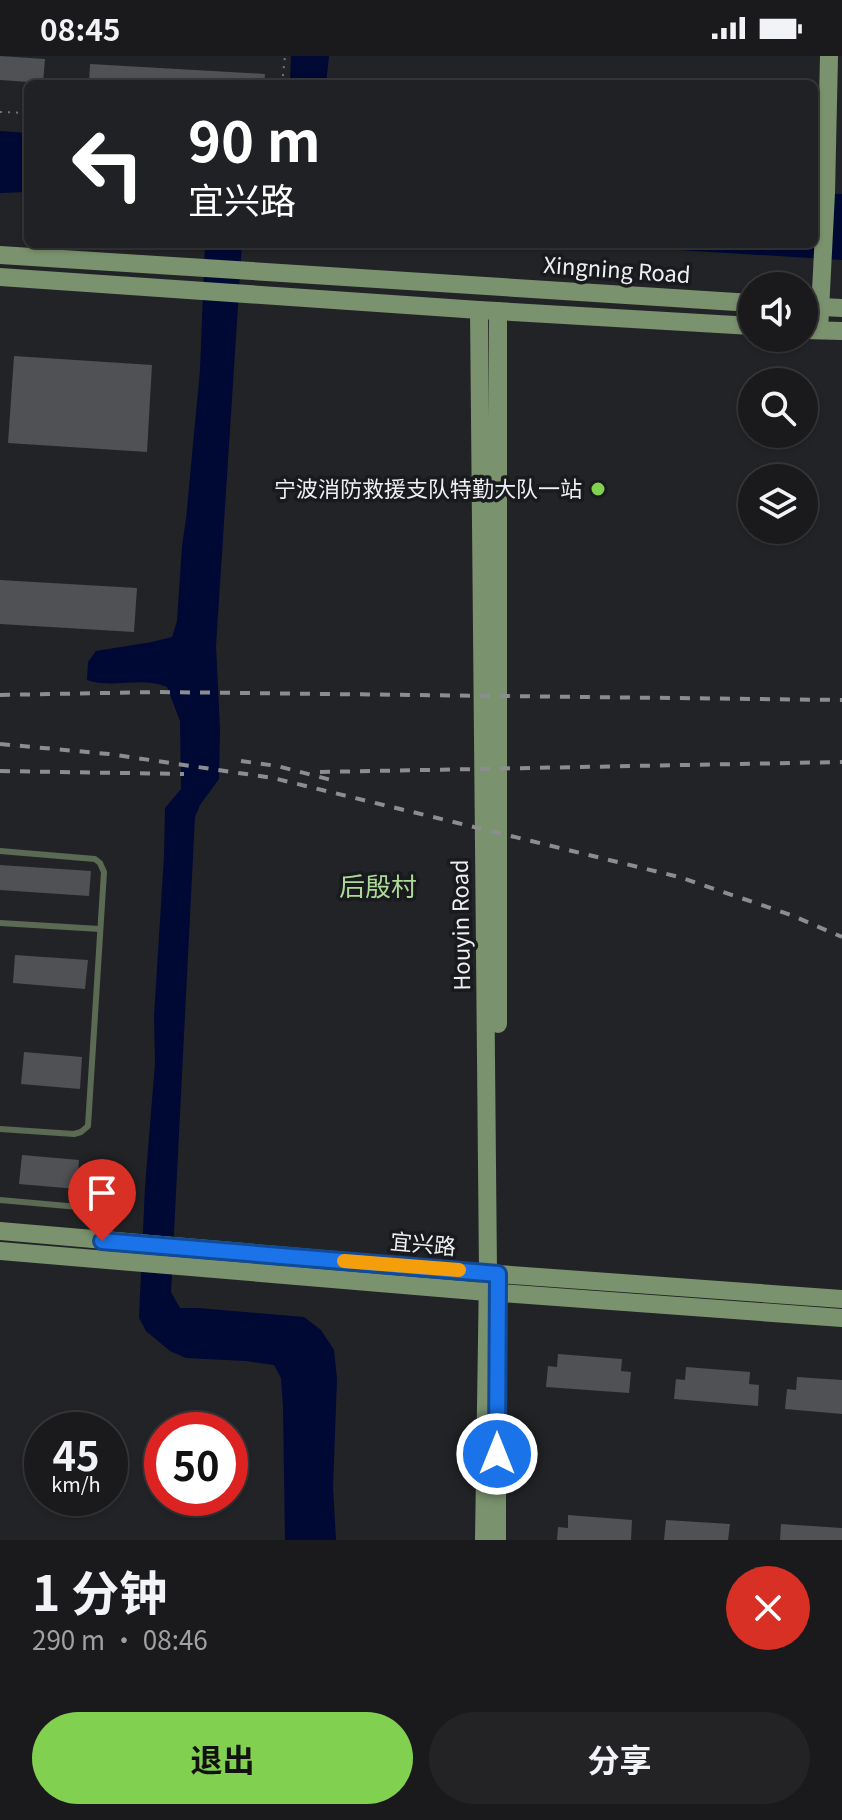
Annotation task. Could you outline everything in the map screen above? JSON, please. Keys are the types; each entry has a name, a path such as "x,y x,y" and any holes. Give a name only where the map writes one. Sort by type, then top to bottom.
{"main road":[{"path":"818,281 824,255 829,56"},
{"name":"Xingning Road","path":"0,255 738,302"},
{"path":"0,277 738,325"},
{"path":"818,307 842,308"},
{"name":"Houyin Road","path":"484,1540 493,1291 489,311"},
{"path":"818,330 842,331"},
{"name":"宜兴路","path":"0,1231 128,1253"},
{"name":"宜兴路","path":"0,1251 128,1253 493,1291 842,1318"},
{"name":"宜兴路","path":"493,1291 842,1299"},
{"name":"Houyin Road","path":"492,1368 497,1540"}],"lane":[{"path":"0,851 95,859 104,872 88,1126 74,1134 0,1129"},
{"path":"0,923 100,929"},
{"path":"0,1200 79,1207 85,1205 89,1195"}],"path":[{"path":"282,80 285,56"},
{"path":"0,112 24,113"}],"water":[{"path":"291,56 329,56 326,80 290,80"},
{"path":"0,131 24,133 24,192 0,193"},
{"path":"818,193 842,194 842,260 645,248 818,248"},
{"path":"205,248 242,248 216,646 219,779 195,817 171,1292 180,1308 304,1317 321,1330 334,1350 337,1379 333,1487 336,1540 285,1540 283,1406 281,1378 274,1365 186,1358 170,1351 146,1331 139,1318 155,1063 154,1016 165,808 181,789 180,721 167,687 87,680 88,662 96,651 172,637 177,621 200,370"}],"building":[{"path":"0,56 45,59 43,80 0,80"},
{"path":"90,64 265,74 264,80 89,80"},
{"path":"14,356 152,365 147,452 8,443"},
{"path":"0,580 137,588 134,632 0,624"},
{"path":"0,865 91,871 89,896 0,890"},
{"path":"15,955 88,960 85,989 13,983"},
{"path":"24,1052 82,1057 80,1089 21,1084"},
{"path":"22,1155 79,1160 77,1189 19,1184"},
{"path":"558,1354 622,1359 621,1371 631,1372 629,1393 546,1387 548,1366 557,1367"},
{"path":"686,1367 750,1372 749,1384 759,1385 758,1406 674,1399 676,1379 685,1380"},
{"path":"797,1377 842,1380 842,1414 785,1409 787,1389 796,1390"},
{"path":"568,1515 632,1520 631,1540 557,1540 558,1527 568,1528"},
{"path":"666,1520 730,1524 728,1540 664,1540"},
{"path":"781,1524 842,1528 842,1540 780,1540"}],"railway":[{"path":"0,695 157,692 842,700"},
{"path":"0,744 109,754 273,778 679,877 791,915 842,937"},
{"path":"241,761 277,766 335,781"},
{"path":"320,772 842,762"},
{"path":"0,771 184,774"}],"slow traffic":[{"path":"344,1261 459,1270"}],"place":[{"name":"宁波消防救援支队特勤大队一站","path":"598,489"}],"district":[{"name":"后殷村","path":"378,887"}],"route":[{"path":"102,1241 498,1274 497,1454"}]}
